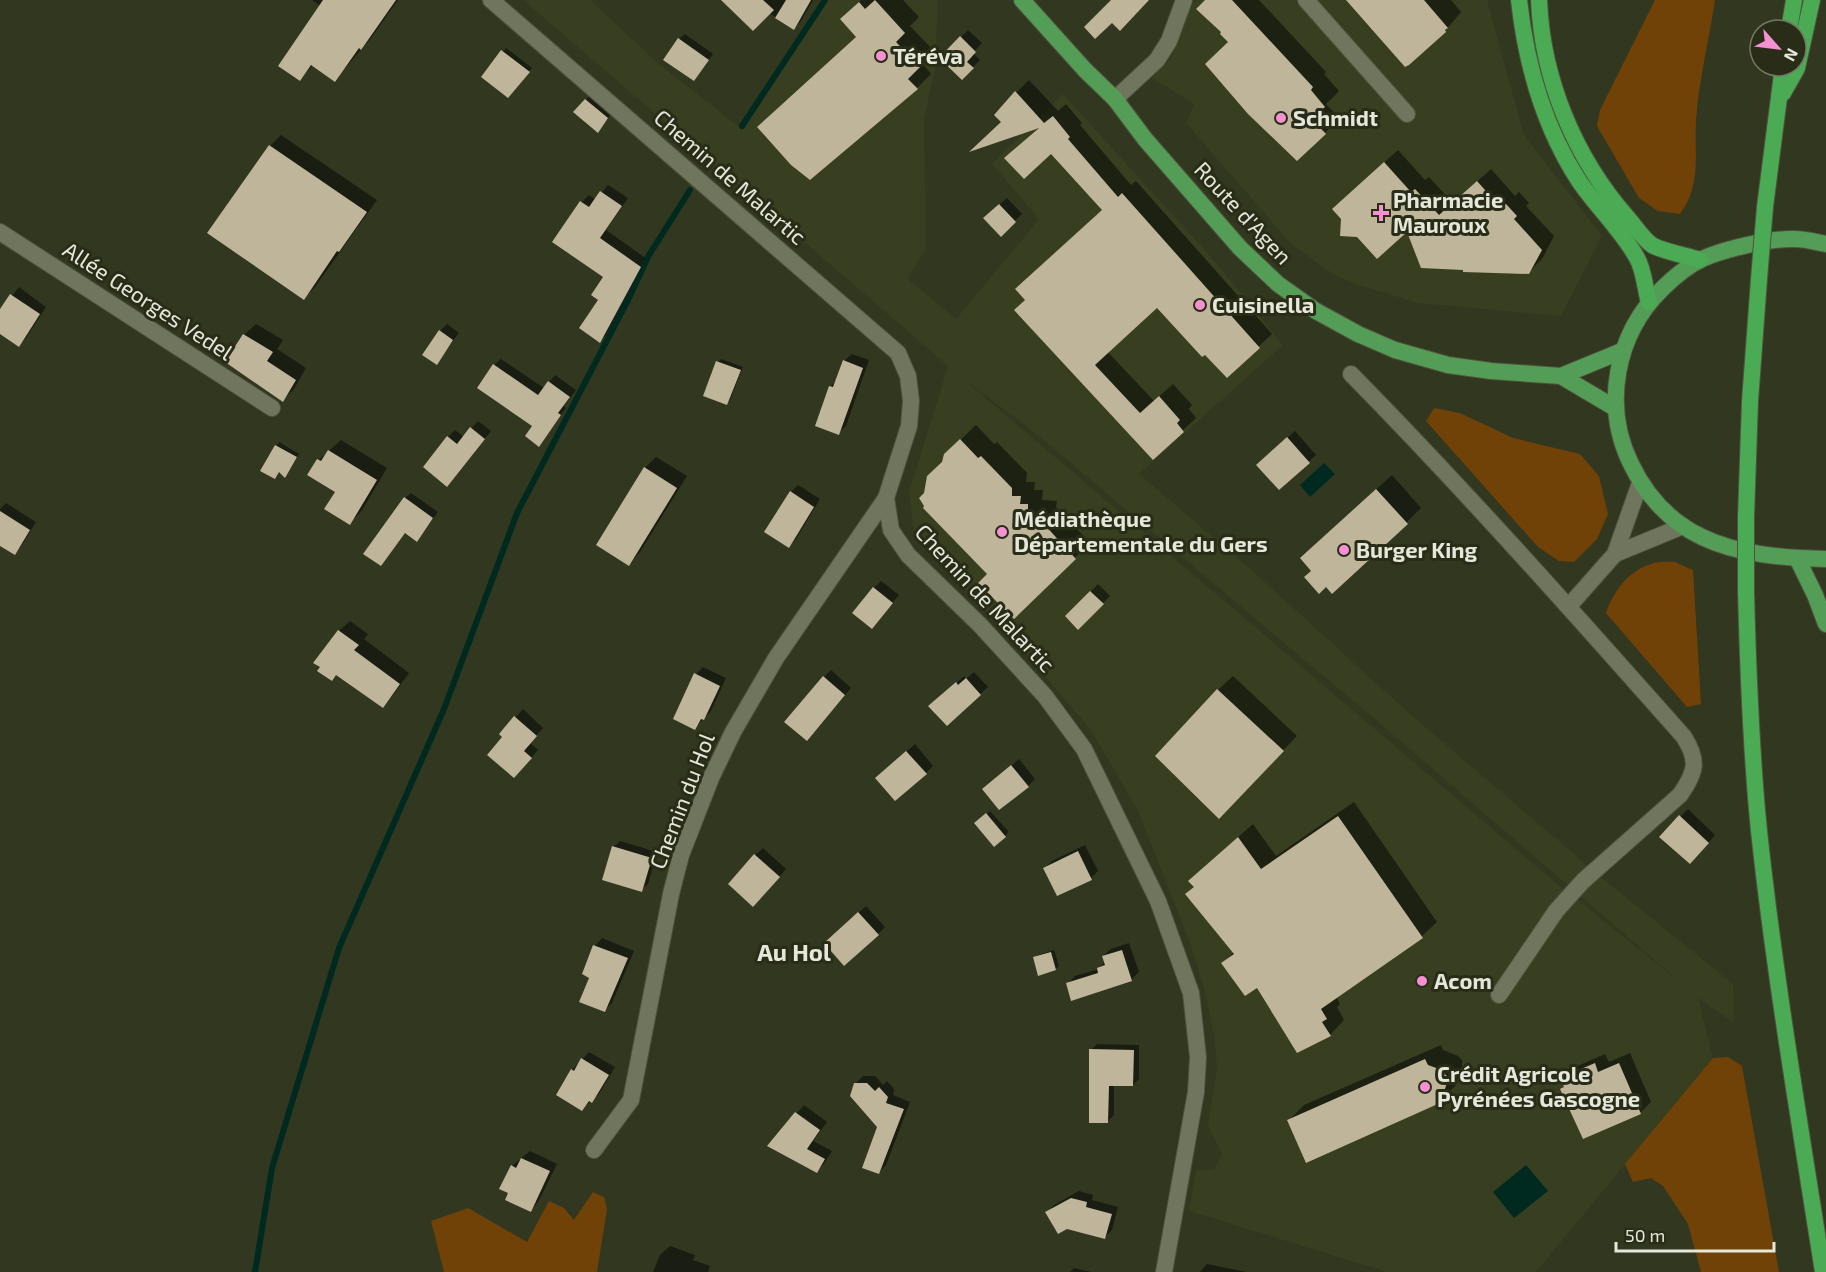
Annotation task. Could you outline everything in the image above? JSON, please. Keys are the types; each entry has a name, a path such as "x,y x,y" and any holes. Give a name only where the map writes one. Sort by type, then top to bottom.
{"highway":[{"path":"1519,0 1523,36 1532,75 1552,131 1579,180 1638,259 1649,302"},
{"path":"1539,0 1546,58 1565,116 1591,171 1620,210 1652,245 1700,260"},
{"path":"1791,18 1794,0"},
{"path":"1777,104 1797,68 1812,0"},
{"path":"1781,78 1765,207 1750,401 1746,517 1750,711 1759,831 1785,1035 1823,1272"}],"main road":[{"name":"Route d'Agen","path":"1022,0 1085,70 1115,99 1145,139 1240,249 1278,284 1316,311 1358,334 1395,350 1448,365 1491,371 1561,376 1622,351"},
{"path":"1826,244 1794,239 1735,248 1700,260 1674,277 1649,302 1632,328 1622,351 1616,382 1615,408 1624,450 1640,483 1662,510 1683,526 1725,546 1797,558 1826,559"},
{"name":"Route d'Agen","path":"1561,376 1615,408"},
{"path":"1797,558 1826,624"}],"street":[{"name":"Chemin de Malartic","path":"492,0 898,353 908,376 911,401 909,426 886,498 891,530 908,555 1009,657 1045,696 1070,728 1101,780 1158,901 1191,993 1198,1057 1196,1092 1164,1272"},
{"path":"1115,99 1157,60 1169,41 1184,0"},
{"path":"1306,0 1407,114"},
{"name":"Allée Georges Vedel","path":"0,232 272,408"},
{"path":"1351,374 1569,606 1684,737 1691,749 1694,765 1692,778 1680,795 1583,881 1557,911 1499,995"},
{"path":"1569,606 1615,554 1640,483"},
{"name":"Chemin du Hol","path":"594,1150 631,1100 671,894 681,855 711,778 733,732 776,658 886,498"},
{"path":"1615,554 1683,526"}],"shaded area":[{"path":"523,0 590,0 660,65 743,130 828,0 938,0 935,69 924,120 926,248 908,279 956,319 1039,219 992,164 1063,94 1212,258 1283,345 1139,474 1255,573 1409,713 1601,877 1733,984 1734,1023 1698,998 1713,1058 1536,1272 1387,1272 1189,1211 1196,1170 1214,1170 1222,1154 1208,1126 1217,1068 1214,1035 1205,991 1191,946 1139,813 1091,730 1013,639 914,536 909,492 948,366","holes":["961,377 1029,428 1390,732 1679,981 1550,878"]},
{"path":"1196,0 1487,0 1524,135 1602,236 1561,316 1418,303 1358,285 1333,274 1292,245 1186,123 1194,104 1152,78 1172,57 1187,11"},
{"path":"1655,0 1715,0 1697,105 1696,169 1692,192 1680,214 1658,211 1639,198 1597,126 1600,110"},
{"path":"1434,408 1460,413 1513,438 1580,454 1599,476 1608,514 1597,539 1574,562 1559,561 1538,547 1426,421"},
{"path":"1675,562 1693,570 1701,704 1687,707 1606,613 1617,590 1628,577 1654,563"},
{"path":"1728,1057 1742,1066 1779,1272 1701,1272 1688,1224 1663,1186 1651,1178 1633,1182 1625,1164 1713,1058"},
{"path":"593,1192 604,1197 607,1209 597,1272 444,1272 431,1221 468,1208 527,1242 549,1201 564,1208 574,1220"}],"water":[{"path":"1324,463 1335,474 1310,497 1300,485"},
{"path":"1526,1165 1548,1191 1514,1218 1493,1192"}],"building":[{"path":"323,0 396,0 335,82 311,65 300,81 278,66"},
{"path":"721,0 763,0 774,10 753,31"},
{"path":"786,0 811,0 794,30 775,18"},
{"path":"875,0 905,33 896,42 920,67 908,79 918,89 810,180 791,165 757,127 856,37 840,19 859,2 865,9"},
{"path":"1111,0 1149,0 1120,31 1112,23 1095,39 1084,27"},
{"path":"1205,0 1232,0 1313,87 1311,90 1325,107 1312,119 1326,134 1297,161 1248,114 1205,64 1228,42 1220,34 1221,32 1196,9"},
{"path":"1346,0 1424,0 1448,28 1405,67"},
{"path":"960,36 976,52 967,62 974,68 962,80 939,58"},
{"path":"678,38 709,60 694,81 663,60"},
{"path":"501,50 530,72 508,98 481,77"},
{"path":"1015,91 1044,123 1053,116 1070,137 1068,139 1118,197 1122,193 1260,348 1227,378 1205,355 1202,357 1157,308 1095,365 1140,413 1159,396 1180,420 1177,423 1184,432 1153,460 1014,310 1025,300 1015,289 1102,210 1051,154 1024,179 1004,158 1039,128 969,152 1001,122 994,115"},
{"path":"585,99 608,118 598,133 573,112"},
{"path":"269,145 367,212 304,300 207,233"},
{"path":"1384,162 1411,192 1415,189 1439,215 1477,181 1501,208 1506,204 1517,216 1514,219 1542,250 1529,274 1421,268 1407,232 1377,259 1357,237 1340,236 1341,219 1332,209"},
{"path":"600,191 622,206 600,238 641,267 600,343 579,328 598,300 591,295 603,277 552,242 580,201 589,207"},
{"path":"999,204 1016,222 1001,237 983,218"},
{"path":"10,294 40,314 19,347 0,334 0,309"},
{"path":"439,330 453,340 437,365 422,355"},
{"path":"243,334 273,352 267,361 296,380 283,402 225,362"},
{"path":"843,360 863,368 839,435 815,426 829,386 833,387"},
{"path":"716,361 741,370 727,405 703,396"},
{"path":"493,364 538,395 548,381 570,397 558,413 561,415 539,447 525,436 532,426 477,388"},
{"path":"470,427 485,439 447,487 423,467 447,436 457,444"},
{"path":"1287,437 1310,463 1279,490 1256,465"},
{"path":"960,439 978,458 981,456 1012,488 1012,496 1021,496 1020,504 1028,504 1028,515 1042,516 1042,522 1076,559 1014,619 978,583 987,574 923,508 919,498 924,493 927,476 942,462 944,454"},
{"path":"275,445 297,457 285,478 279,472 275,479 260,471"},
{"path":"328,450 377,480 350,525 324,509 335,492 307,475 317,459 321,461"},
{"path":"644,467 677,488 629,566 596,545"},
{"name":"Burger King","path":"1376,489 1408,524 1332,594 1326,587 1319,594 1304,577 1311,571 1300,558"},
{"path":"790,491 814,507 789,548 764,532"},
{"path":"404,497 433,518 417,542 405,533 381,566 363,554"},
{"path":"0,511 30,530 15,555 0,546"},
{"path":"873,587 893,603 872,629 852,613"},
{"path":"1090,591 1104,604 1078,630 1065,616"},
{"path":"338,630 359,645 354,650 400,684 383,708 336,675 332,681 317,671 320,667 313,663"},
{"path":"694,673 720,686 704,720 701,719 695,730 673,719"},
{"path":"823,676 845,695 807,741 784,722"},
{"path":"966,678 981,695 947,726 928,706 956,682 958,685"},
{"path":"1217,689 1284,751 1219,819 1155,756"},
{"path":"514,716 537,736 524,751 532,758 514,778 487,755 502,737 499,734"},
{"path":"906,751 927,774 895,801 875,778"},
{"path":"1011,765 1029,787 999,810 982,789"},
{"path":"986,813 1006,837 994,847 974,823"},
{"path":"1679,815 1709,843 1690,864 1659,837"},
{"path":"1338,816 1423,938 1321,1009 1327,1019 1322,1022 1331,1036 1297,1053 1257,988 1245,996 1221,963 1234,954 1185,894 1194,887 1188,881 1238,837 1261,869"},
{"path":"612,846 652,858 642,892 602,880"},
{"path":"1078,851 1092,880 1057,896 1043,868"},
{"path":"754,854 780,877 753,907 728,884"},
{"path":"858,912 879,935 844,966 824,943"},
{"path":"593,945 628,958 605,1012 579,1002 589,978 582,974"},
{"path":"1122,950 1132,981 1071,1001 1066,983 1098,973 1097,968 1105,965 1102,956"},
{"path":"1051,952 1056,970 1038,976 1033,957"},
{"path":"1089,1049 1134,1050 1133,1086 1109,1086 1108,1123 1089,1123"},
{"path":"581,1058 609,1075 592,1103 589,1101 582,1111 556,1095 571,1069 574,1071"},
{"path":"1425,1059 1428,1065 1439,1069 1447,1076 1440,1103 1306,1163 1287,1120"},
{"path":"1595,1063 1598,1072 1619,1063 1641,1114 1583,1139 1560,1089 1564,1087 1560,1078"},
{"path":"854,1083 867,1083 875,1091 879,1087 888,1097 886,1103 904,1109 879,1174 862,1168 877,1127 850,1096"},
{"path":"795,1112 820,1130 807,1149 825,1159 817,1173 767,1146"},
{"path":"521,1158 550,1171 531,1212 505,1200 508,1193 499,1189 511,1165 516,1168"},
{"path":"1071,1198 1087,1202 1086,1207 1112,1214 1105,1239 1067,1229 1058,1234 1045,1212"}],"waterway":[{"path":"742,126 825,0"},
{"path":"255,1272 272,1168 339,948 444,709 517,513 649,255 690,190"}],"place":[{"name":"Téréva","path":"881,56"},
{"name":"Schmidt","path":"1281,118"},
{"name":"Pharmacie Mauroux","path":"1381,213"},
{"name":"Cuisinella","path":"1200,305"},
{"name":"Médiathèque Départementale du Gers","path":"1002,532"},
{"name":"Burger King","path":"1344,550"},
{"name":"Acom","path":"1422,981"},
{"name":"Crédit Agricole Pyrénées Gascogne","path":"1425,1087"}],"district":[{"name":"Au Hol","path":"794,953"}]}
